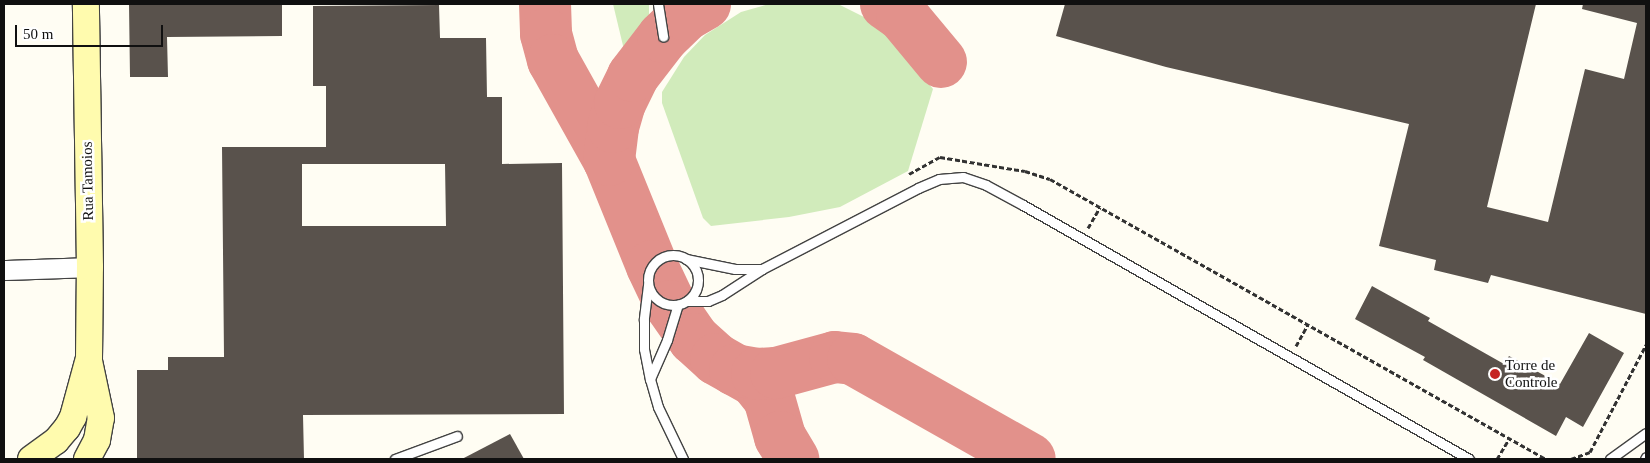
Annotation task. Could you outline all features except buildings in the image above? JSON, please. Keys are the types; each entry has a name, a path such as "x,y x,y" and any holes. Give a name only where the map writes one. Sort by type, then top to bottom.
{"main road":[{"name":"Rua Tamoios","path":"86,4 90,267 89,358 101,418 97,440 87,459"},
{"name":"Rua Tamoios","path":"33,458 56,441 67,428 89,358"},
{"path":"67,428 80,442 83,459"}],"street":[{"path":"4,270 90,267"}],"lane":[{"path":"658,4 663,37"},
{"path":"687,301 708,301 762,269 908,193 939,179 963,177 986,185 1469,459"},
{"path":"683,459 658,407 644,349 644,320 648,275 652,266 668,256 677,256 735,268 762,269"},
{"path":"648,286 653,295 661,302 678,305 687,301 694,294 697,285 697,275 694,266 686,259"},
{"path":"650,379 667,340 678,305"},
{"path":"1610,459 1646,433"},
{"path":"395,459 458,436"}],"path":[{"path":"908,193 900,180 940,157 1025,171 1050,179 1546,459"},
{"path":"1081,239 1100,207"},
{"path":"1290,357 1308,324"},
{"path":"1572,459 1590,452 1646,345"},
{"path":"1497,459 1509,439"}],"green space":[{"path":"613,4 649,4 649,19 642,33 625,54"},
{"path":"769,4 838,4 874,22 895,41 933,89 908,171 840,207 789,217 711,226 703,218 662,103 662,92 684,57 705,35 741,12"}],"taxiway":[{"path":"545,4 546,34 553,60 609,160 652,266 671,306 694,339 716,359 755,381 769,398 780,437 793,459"},
{"path":"609,160 613,127 620,103 633,76 663,37 686,15 705,4"},
{"path":"886,4 902,15 941,62"},
{"path":"735,370 757,374 776,373 835,357 853,359 1030,459"}],"place":[{"name":"Torre de Controle","path":"1495,374"}]}
